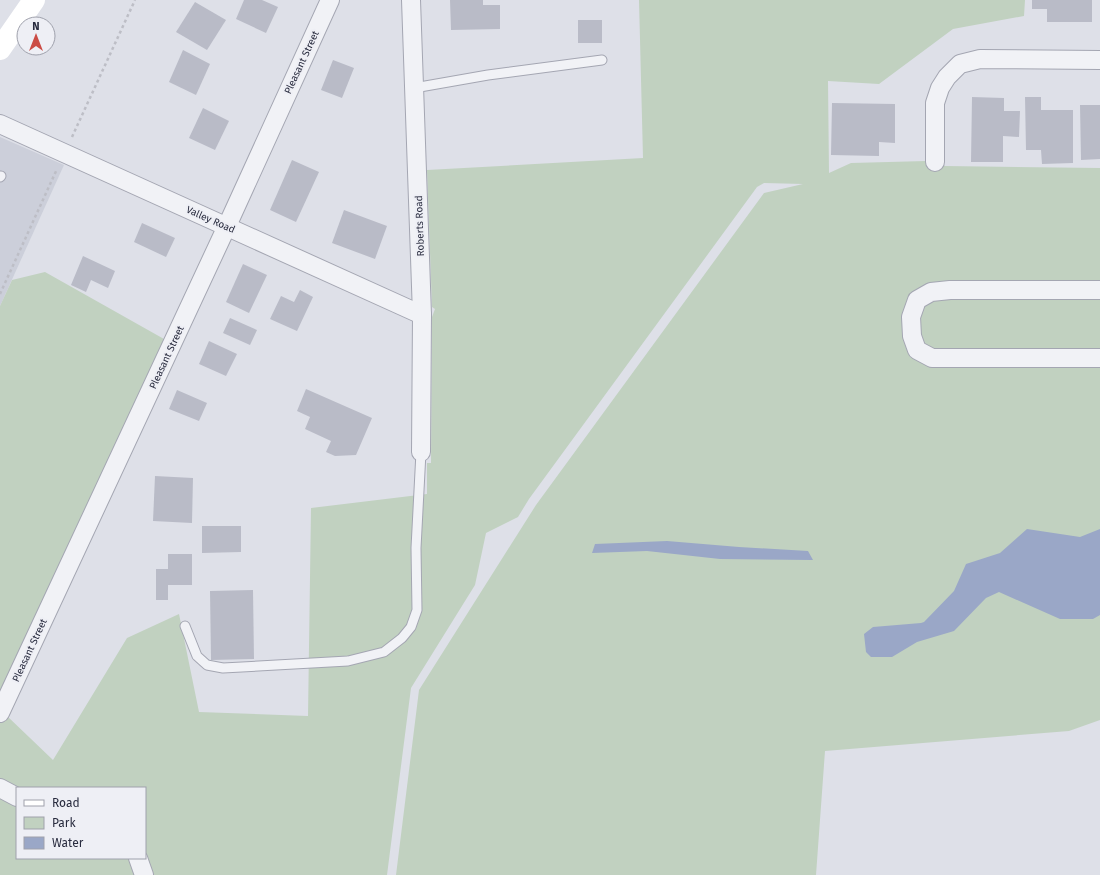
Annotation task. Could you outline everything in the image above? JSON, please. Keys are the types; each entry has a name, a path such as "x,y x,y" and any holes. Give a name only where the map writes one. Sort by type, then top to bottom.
{"main road":[{"path":"0,49 34,0"}],"street":[{"name":"Pleasant Street","path":"0,713 227,226 330,0"},
{"name":"Roberts Road","path":"411,0 422,315 421,452"},
{"path":"935,162 936,103 940,88 947,77 960,64 980,59 1100,60"},
{"name":"Valley Road","path":"0,124 422,315"},
{"path":"1100,290 950,290 931,292 917,300 911,317 912,336 918,350 932,358 1100,358"},
{"path":"0,788 16,796"},
{"path":"138,859 144,875"}],"lane":[{"path":"414,88 488,75 602,60"},
{"path":"185,626 197,656 207,665 223,668 348,662 384,652 402,638 411,628 417,610 416,548 421,452"}],"shaded area":[{"path":"0,137 64,165 0,306"}],"green space":[{"path":"639,0 1025,0 1024,16 953,29 879,84 828,81 829,173 851,163 926,161 945,166 1100,168 1100,720 1069,731 825,751 816,875 396,875 419,690 536,505 764,193 803,184 764,183 757,187 529,499 518,517 486,533 475,585 411,688 387,875 0,875 0,306 12,280 45,272 164,339 113,450 110,500 6,715 53,760 127,638 179,614 199,712 308,716 311,508 427,494 427,463 431,463 432,317 435,309 432,307 427,170 643,158"}],"water":[{"path":"1027,529 1080,537 1100,529 1100,615 1093,619 1060,619 999,592 986,598 954,631 917,642 892,657 871,657 866,652 864,634 873,627 924,622 954,591 966,564 1000,553"},
{"path":"667,541 808,551 813,560 720,559 647,551 592,553 595,544"}],"building":[{"path":"244,0 262,0 278,7 266,33 236,19"},
{"path":"450,0 483,0 483,5 500,5 500,29 451,30"},
{"path":"1032,0 1092,0 1092,22 1047,22 1047,9 1032,9"},
{"path":"195,2 226,20 207,50 176,32"},
{"path":"578,20 602,20 602,43 578,43"},
{"path":"183,50 210,64 196,95 169,82"},
{"path":"333,60 354,68 342,98 321,90"},
{"path":"972,97 1004,98 1004,111 1020,111 1019,137 1003,136 1003,162 971,162"},
{"path":"1025,97 1041,97 1041,110 1073,110 1073,163 1042,164 1041,150 1026,150"},
{"path":"832,103 895,104 895,143 879,142 879,156 831,155"},
{"path":"1080,105 1100,105 1100,159 1081,160"},
{"path":"203,108 229,121 215,150 189,138"},
{"path":"292,160 319,172 296,222 270,210"},
{"path":"344,210 387,226 375,259 332,243"},
{"path":"142,223 175,238 166,257 134,242"},
{"path":"83,256 115,271 108,288 91,280 86,292 71,285"},
{"path":"243,264 267,275 249,313 226,302"},
{"path":"300,290 313,297 297,331 270,319 281,296 294,302"},
{"path":"230,318 257,330 250,345 223,333"},
{"path":"209,341 237,354 226,376 199,364"},
{"path":"306,389 372,418 356,455 335,456 326,452 331,441 305,429 310,417 297,411"},
{"path":"177,390 207,403 199,421 169,409"},
{"path":"155,476 193,478 192,523 153,521"},
{"path":"202,526 241,526 241,552 202,553"},
{"path":"168,554 192,554 192,585 168,585 168,600 156,600 156,569 168,569"},
{"path":"253,590 254,659 211,660 210,591"}]}
